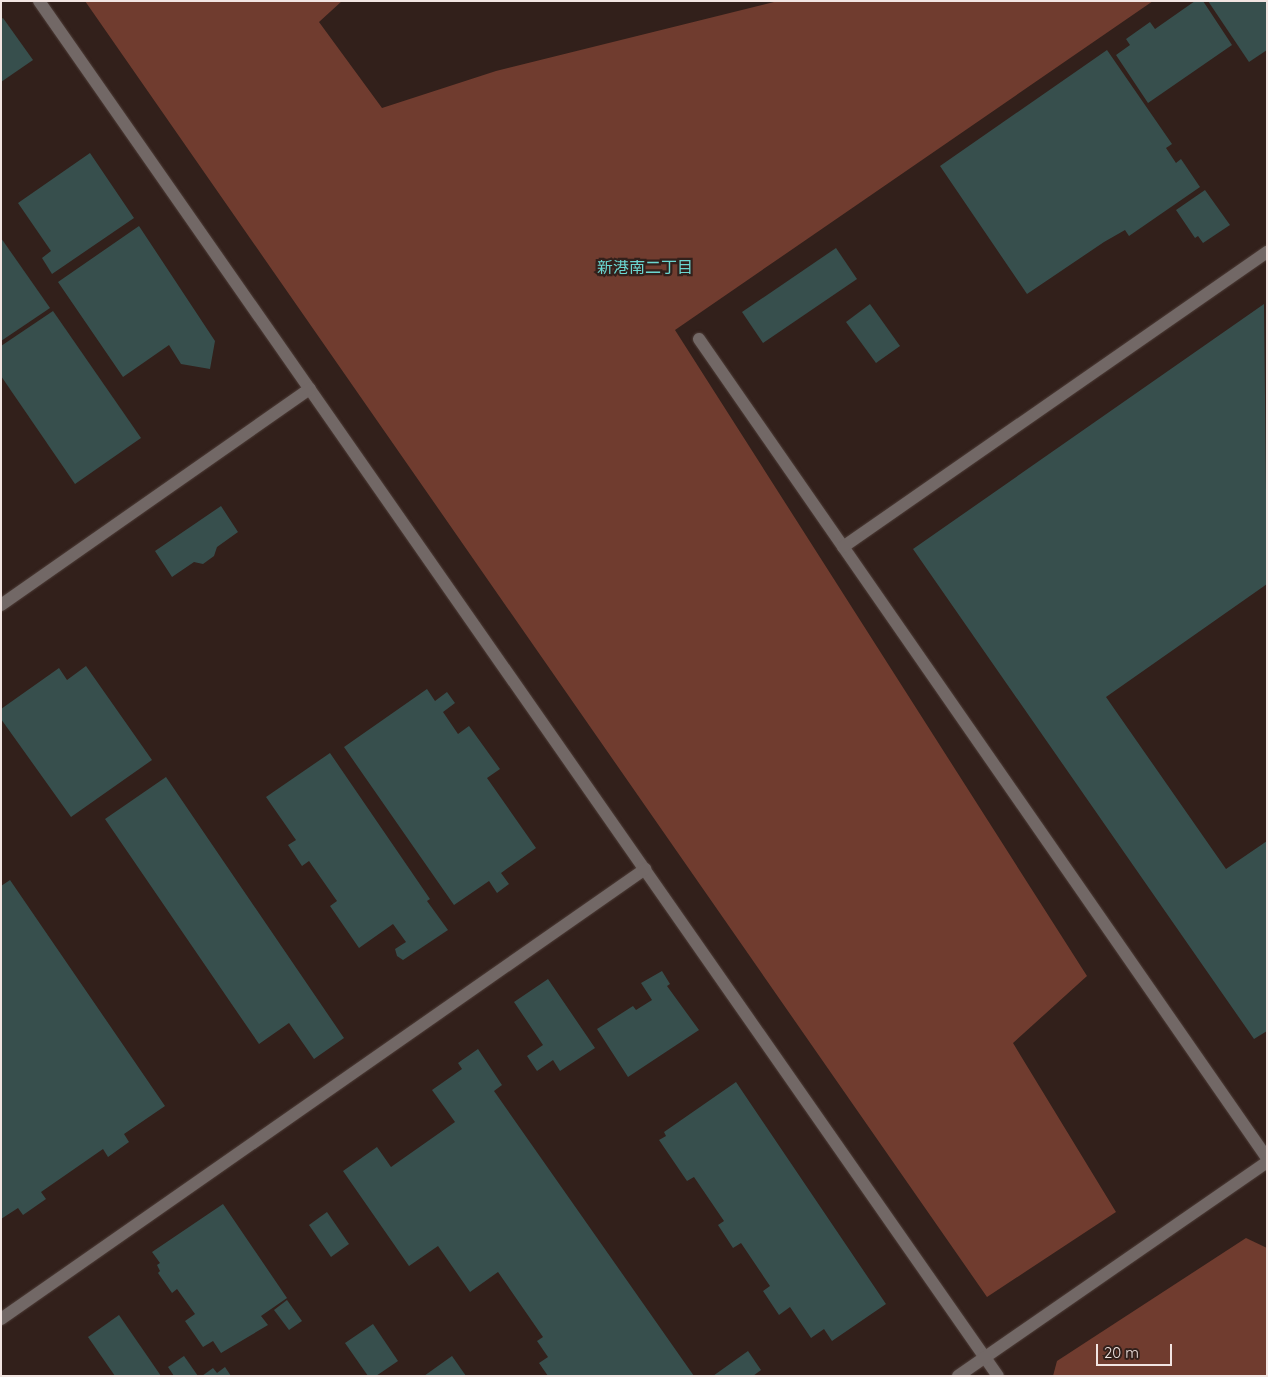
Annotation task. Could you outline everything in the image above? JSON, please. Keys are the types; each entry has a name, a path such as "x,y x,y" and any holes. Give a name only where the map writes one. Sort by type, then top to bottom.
{"street":[{"path":"39,1 998,1376"},
{"path":"843,547 1267,252"},
{"path":"699,339 1267,1160 958,1376"},
{"path":"1,605 310,389"},
{"path":"1,1319 645,869"}],"shaded area":[{"path":"85,1 342,1 319,22 382,108 496,71 778,1 1153,1 675,330 1087,976 1013,1043 1116,1212 987,1297"},
{"path":"1246,1238 1267,1248 1267,1376 1053,1376 1057,1361"}],"building":[{"path":"1195,1 1203,1 1232,45 1148,103 1116,55 1130,45 1126,39 1150,22 1155,29"},
{"path":"1208,1 1267,1 1267,50 1249,62"},
{"path":"3,18 33,60 1,82 1,19"},
{"path":"1107,50 1172,144 1166,148 1176,163 1181,159 1200,187 1129,236 1125,230 1027,294 940,166"},
{"path":"90,153 134,218 52,274 42,258 51,251 18,203"},
{"path":"1205,190 1230,225 1203,243 1198,236 1195,238 1176,210"},
{"path":"139,226 215,341 210,369 181,364 169,345 123,377 58,282"},
{"path":"1,238 50,308 1,341"},
{"path":"836,248 857,279 763,343 742,312"},
{"path":"870,304 900,346 876,363 846,322"},
{"path":"1264,304 1267,584 1106,697 1226,869 1267,841 1267,1031 1254,1039 913,549"},
{"path":"53,311 141,438 75,484 1,376 1,346"},
{"path":"221,506 238,532 217,547 214,556 203,564 194,562 172,577 155,551"},
{"path":"86,666 152,760 71,817 1,719 1,709 59,668 67,680"},
{"path":"427,689 435,701 447,692 455,703 443,712 458,734 469,726 500,769 487,778 536,848 501,873 509,884 497,893 489,881 454,905 344,747"},
{"path":"330,753 430,899 427,901 448,930 403,960 397,956 395,949 406,942 393,924 359,948 330,906 337,901 309,861 302,866 288,845 296,840 266,797"},
{"path":"166,777 344,1038 314,1059 289,1023 259,1044 105,819"},
{"path":"10,880 165,1106 124,1134 129,1142 108,1157 103,1149 41,1192 46,1199 23,1215 18,1208 1,1219 1,886"},
{"path":"662,971 670,984 667,986 699,1030 628,1077 597,1029 633,1006 636,1010 652,1000 641,983"},
{"path":"548,979 595,1048 560,1071 553,1060 537,1071 527,1056 543,1045 514,1002"},
{"path":"478,1049 502,1085 494,1091 694,1376 548,1376 539,1363 548,1357 537,1341 543,1337 498,1272 470,1292 438,1246 409,1266 343,1171 377,1147 391,1167 455,1122 432,1090 462,1069 458,1063"},
{"path":"736,1082 886,1304 832,1341 824,1329 811,1338 790,1307 779,1315 763,1291 770,1286 741,1243 733,1248 718,1225 724,1221 694,1177 687,1181 659,1140 666,1136 664,1132"},
{"path":"223,1204 287,1298 261,1316 268,1325 221,1353 213,1341 203,1347 185,1321 195,1314 177,1289 172,1293 158,1273 160,1271 157,1265 160,1263 152,1252"},
{"path":"327,1212 349,1244 331,1257 309,1225"},
{"path":"287,1300 302,1321 289,1330 274,1310"},
{"path":"119,1315 161,1376 115,1376 88,1337"},
{"path":"373,1324 398,1361 376,1376 368,1376 345,1343"},
{"path":"748,1351 761,1370 753,1376 713,1376"},
{"path":"184,1356 198,1376 174,1376 168,1367"},
{"path":"452,1356 466,1376 424,1376"},
{"path":"225,1367 231,1376 202,1376 213,1368 217,1373"}],"district":[{"name":"新港南二丁目","path":"645,267"}]}
